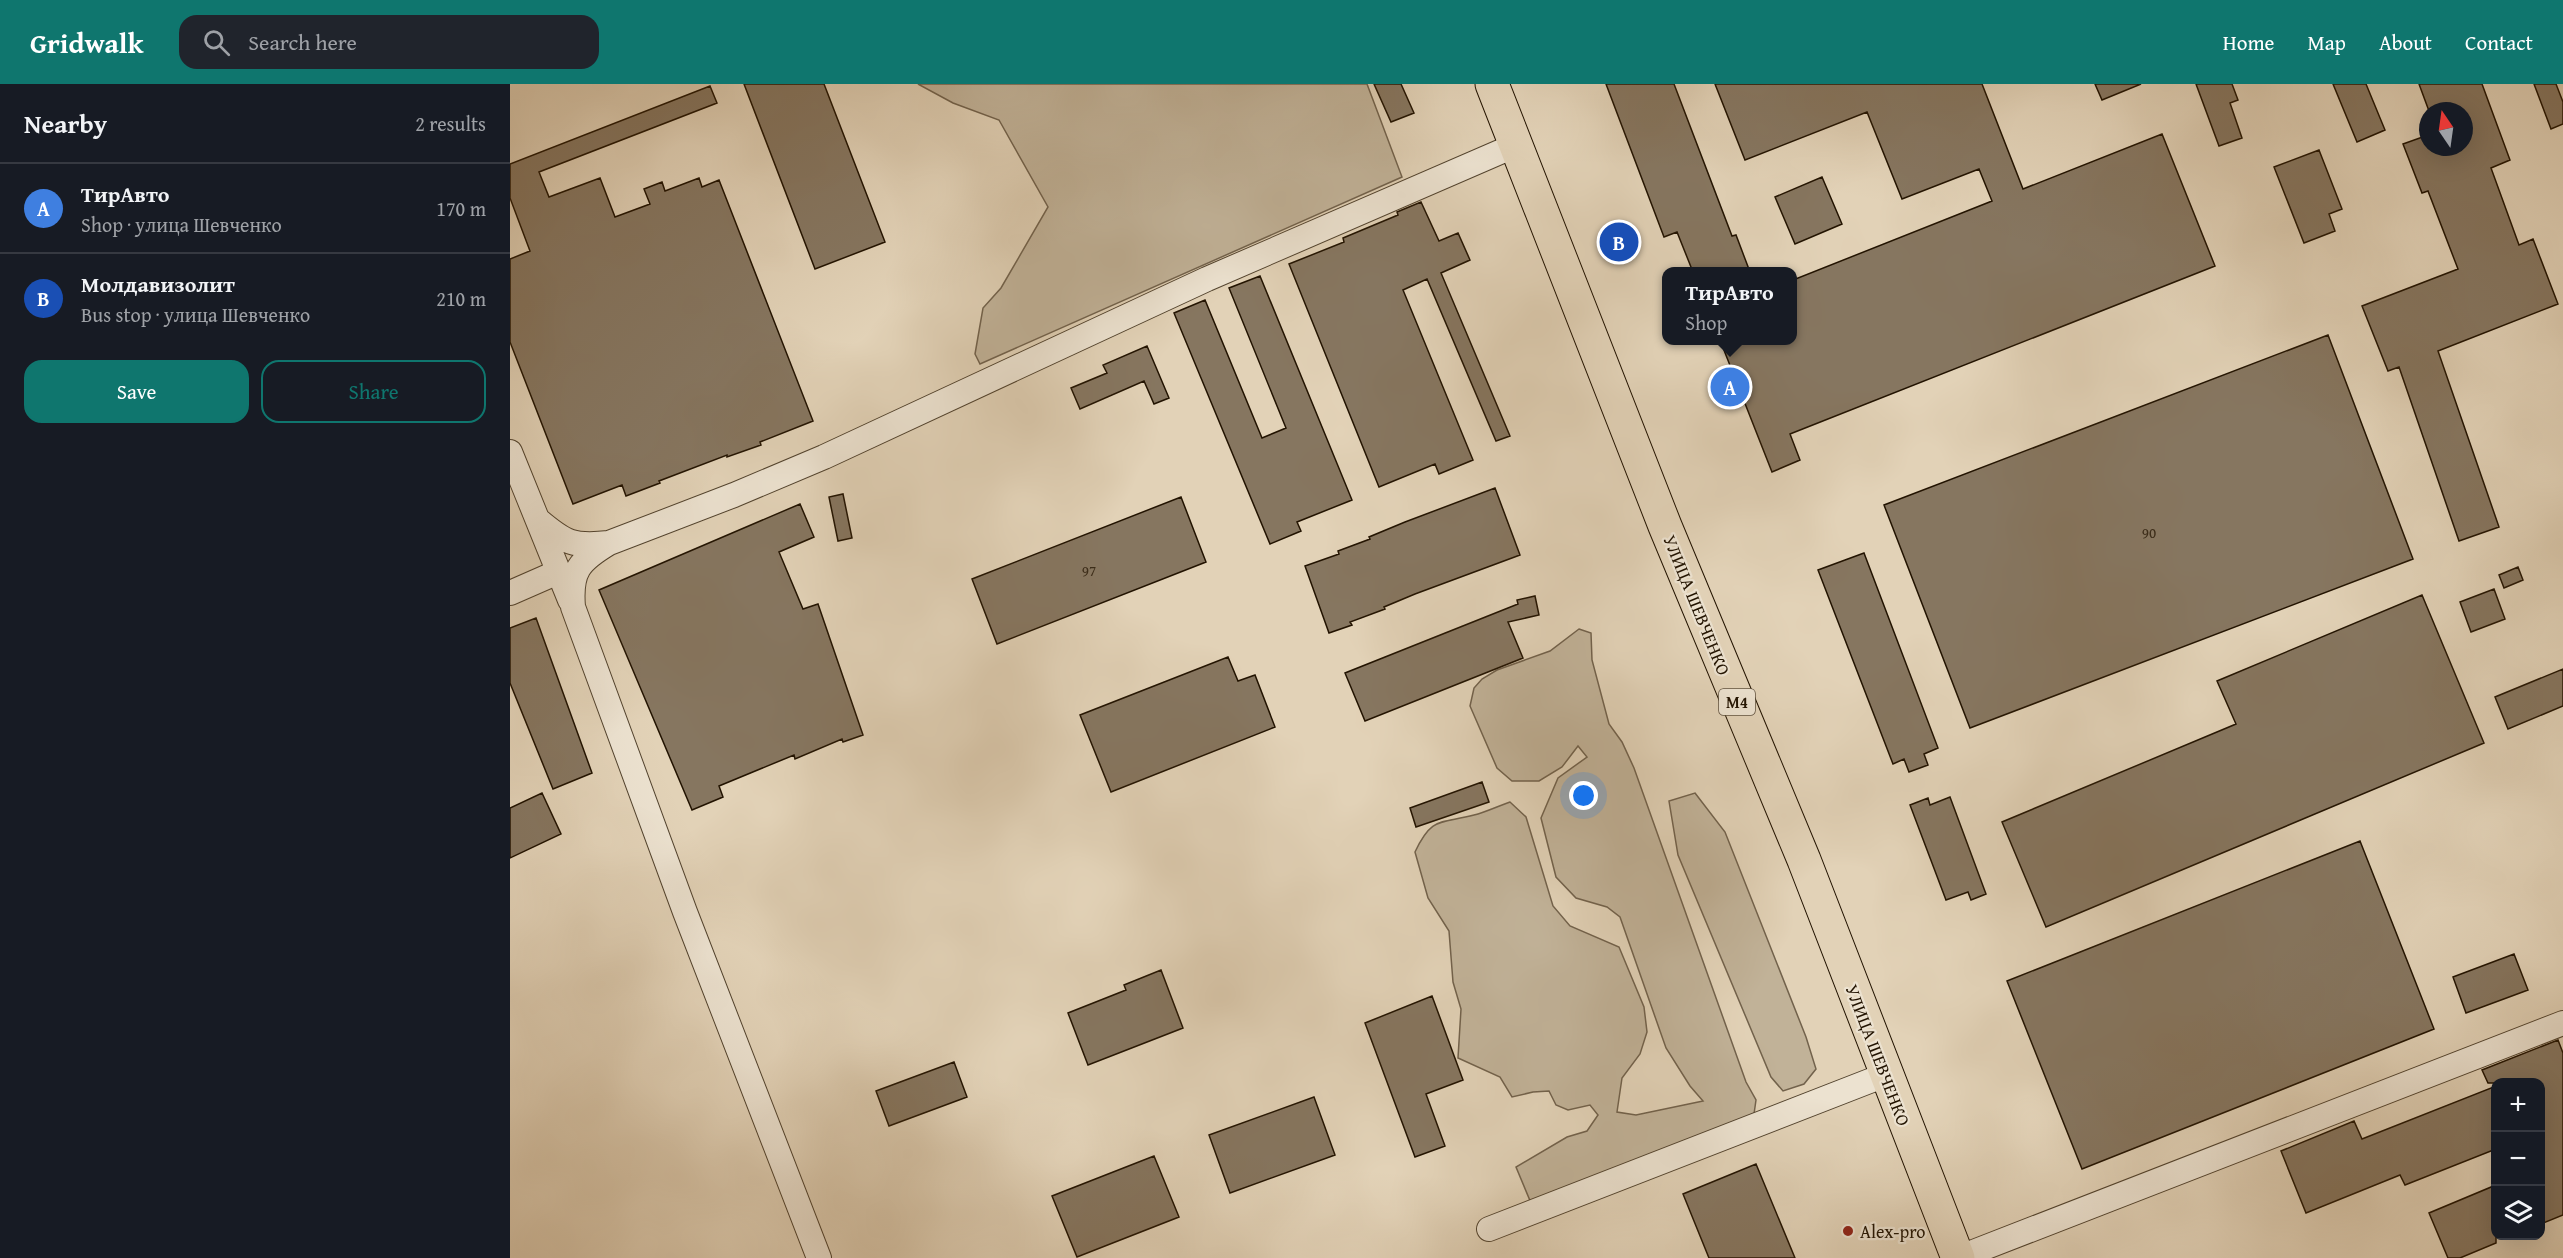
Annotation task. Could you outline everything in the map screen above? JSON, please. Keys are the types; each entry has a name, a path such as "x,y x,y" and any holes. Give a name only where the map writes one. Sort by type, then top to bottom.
{"highway":[{"name":"УЛИЦА ШЕВЧЕНКО","path":"1492,84 1714,648 1804,860 1885,1075 1958,1258"}],"street":[{"path":"573,607 571,585 578,567 591,554 609,543 734,495 824,457 1207,279 1516,145"},
{"path":"510,452 573,607 685,912 819,1258"},
{"path":"535,517 557,537 571,544 587,546 609,543"},
{"path":"510,593 558,572"},
{"path":"1958,1258 2563,1023"},
{"path":"1489,1229 1885,1075"}],"shaded area":[{"path":"918,84 1367,84 1402,177 980,364 975,354 983,308 1001,288 1048,207 999,120 953,103"},
{"path":"1579,629 1591,633 1592,660 1609,724 1622,742 1634,768 1746,1082 1756,1100 1754,1114 1531,1203 1516,1167 1567,1137 1587,1131 1598,1115 1590,1105 1568,1110 1556,1105 1549,1091 1512,1097 1500,1077 1458,1058 1461,1009 1453,982 1449,931 1428,898 1415,852 1427,832 1438,823 1478,814 1510,802 1526,817 1553,906 1570,926 1619,947 1644,1007 1647,1032 1640,1054 1622,1078 1617,1112 1636,1115 1703,1101 1690,1086 1666,1048 1620,917 1607,907 1576,898 1556,877 1541,818 1558,778 1587,757 1578,746 1562,767 1539,781 1512,781 1497,768 1470,706 1474,688 1482,679 1497,670 1550,651"},
{"path":"1695,793 1725,832 1806,1037 1816,1069 1804,1084 1783,1091 1771,1077 1678,855 1669,801"}],"building":[{"path":"744,84 824,84 885,242 815,269"},
{"path":"1374,84 1401,84 1414,113 1391,122"},
{"path":"1606,84 1674,84 1732,236 1736,235 1748,267 1691,267 1677,232 1664,237"},
{"path":"1715,84 1982,84 2023,189 2162,134 2215,266 1790,434 1800,460 1772,472 1722,345 1797,345 1797,278 1992,201 1979,169 1902,199 1867,112 1745,160"},
{"path":"2095,84 2141,84 2102,100"},
{"path":"2196,84 2232,84 2238,100 2230,103 2242,138 2219,146"},
{"path":"2333,84 2366,84 2385,130 2357,142"},
{"path":"2419,84 2482,84 2510,160 2491,168 2519,245 2533,239 2558,304 2438,351 2499,527 2459,541 2399,367 2388,371 2362,306 2458,269 2428,191 2422,193 2403,144 2419,138 2419,156 2473,156 2473,102 2426,102"},
{"path":"2534,84 2556,84 2563,102 2563,124 2551,129"},
{"path":"710,86 717,103 539,172 549,197 600,178 615,217 650,204 644,189 662,182 665,191 699,178 702,187 719,180 813,421 760,442 761,445 727,457 727,455 626,496 622,485 573,504 510,342 510,259 530,251 510,198 510,164"},
{"path":"2319,150 2342,209 2329,214 2335,231 2304,243 2274,167"},
{"path":"1822,177 1842,224 1795,244 1775,197"},
{"path":"1421,202 1439,241 1458,233 1470,260 1441,273 1510,436 1496,441 1427,279 1403,290 1473,460 1439,474 1435,464 1379,487 1289,264 1344,242 1343,238 1398,215 1397,212"},
{"path":"1260,276 1352,500 1297,522 1301,531 1270,544 1174,313 1205,300 1262,438 1286,428 1229,288"},
{"path":"2328,335 2413,559 1970,728 1884,505"},
{"path":"1147,346 1169,398 1154,404 1144,381 1080,409 1071,388 1107,373 1103,365"},
{"path":"1495,488 1520,555 1415,594 1384,607 1385,609 1350,622 1352,625 1329,633 1305,566 1339,554 1338,551 1405,522"},
{"path":"843,494 852,538 838,541 829,497"},
{"path":"1181,497 1206,562 997,644 972,579"},
{"path":"800,504 814,537 779,552 803,609 818,604 863,735 843,742 842,739 795,759 794,755 719,786 723,797 692,810 599,590"},
{"path":"1864,553 1938,748 1924,754 1928,765 1909,772 1904,759 1893,764 1818,570"},
{"path":"2518,567 2523,580 2504,588 2499,575"},
{"path":"2494,589 2505,619 2471,632 2460,602"},
{"path":"2422,595 2484,743 2046,927 2002,822 2236,724 2217,681"},
{"path":"1535,596 1539,615 1508,622 1523,658 1365,721 1345,673 1518,604 1517,600"},
{"path":"536,618 592,773 553,789 510,683 510,628"},
{"path":"1228,657 1238,681 1255,675 1275,727 1111,792 1080,715"},
{"path":"2563,669 2563,706 2508,729 2495,697"},
{"path":"1482,782 1489,802 1416,827 1410,808"},
{"path":"542,793 561,834 510,858 510,808"},
{"path":"1950,797 1986,894 1971,900 1968,892 1946,900 1910,805 1928,798 1930,805"},
{"path":"2360,841 2434,1029 2082,1169 2007,981"},
{"path":"2514,954 2528,990 2466,1013 2453,977"},
{"path":"1161,970 1183,1028 1088,1065 1068,1013 1126,990 1124,985"},
{"path":"1432,996 1463,1080 1426,1094 1445,1146 1415,1157 1365,1023"},
{"path":"2558,1040 2563,1053 2563,1215 2545,1222 2545,1078 2491,1078 2491,1083 2488,1083 2482,1070"},
{"path":"954,1062 967,1097 889,1126 876,1091"},
{"path":"2491,1088 2491,1151 2405,1185 2400,1175 2306,1213 2281,1151 2354,1121 2362,1139"},
{"path":"1314,1097 1335,1155 1230,1193 1209,1135"},
{"path":"1154,1156 1179,1217 1077,1257 1052,1196"},
{"path":"1756,1164 1795,1258 1709,1258 1683,1194"},
{"path":"2491,1187 2491,1240 2496,1240 2496,1243 2460,1258 2448,1258 2429,1213"}],"place":[{"name":"Молдавизолит","path":"1619,242"},
{"name":"ТирАвто","path":"1730,387"},
{"name":"Alex-pro","path":"1848,1231"}]}
